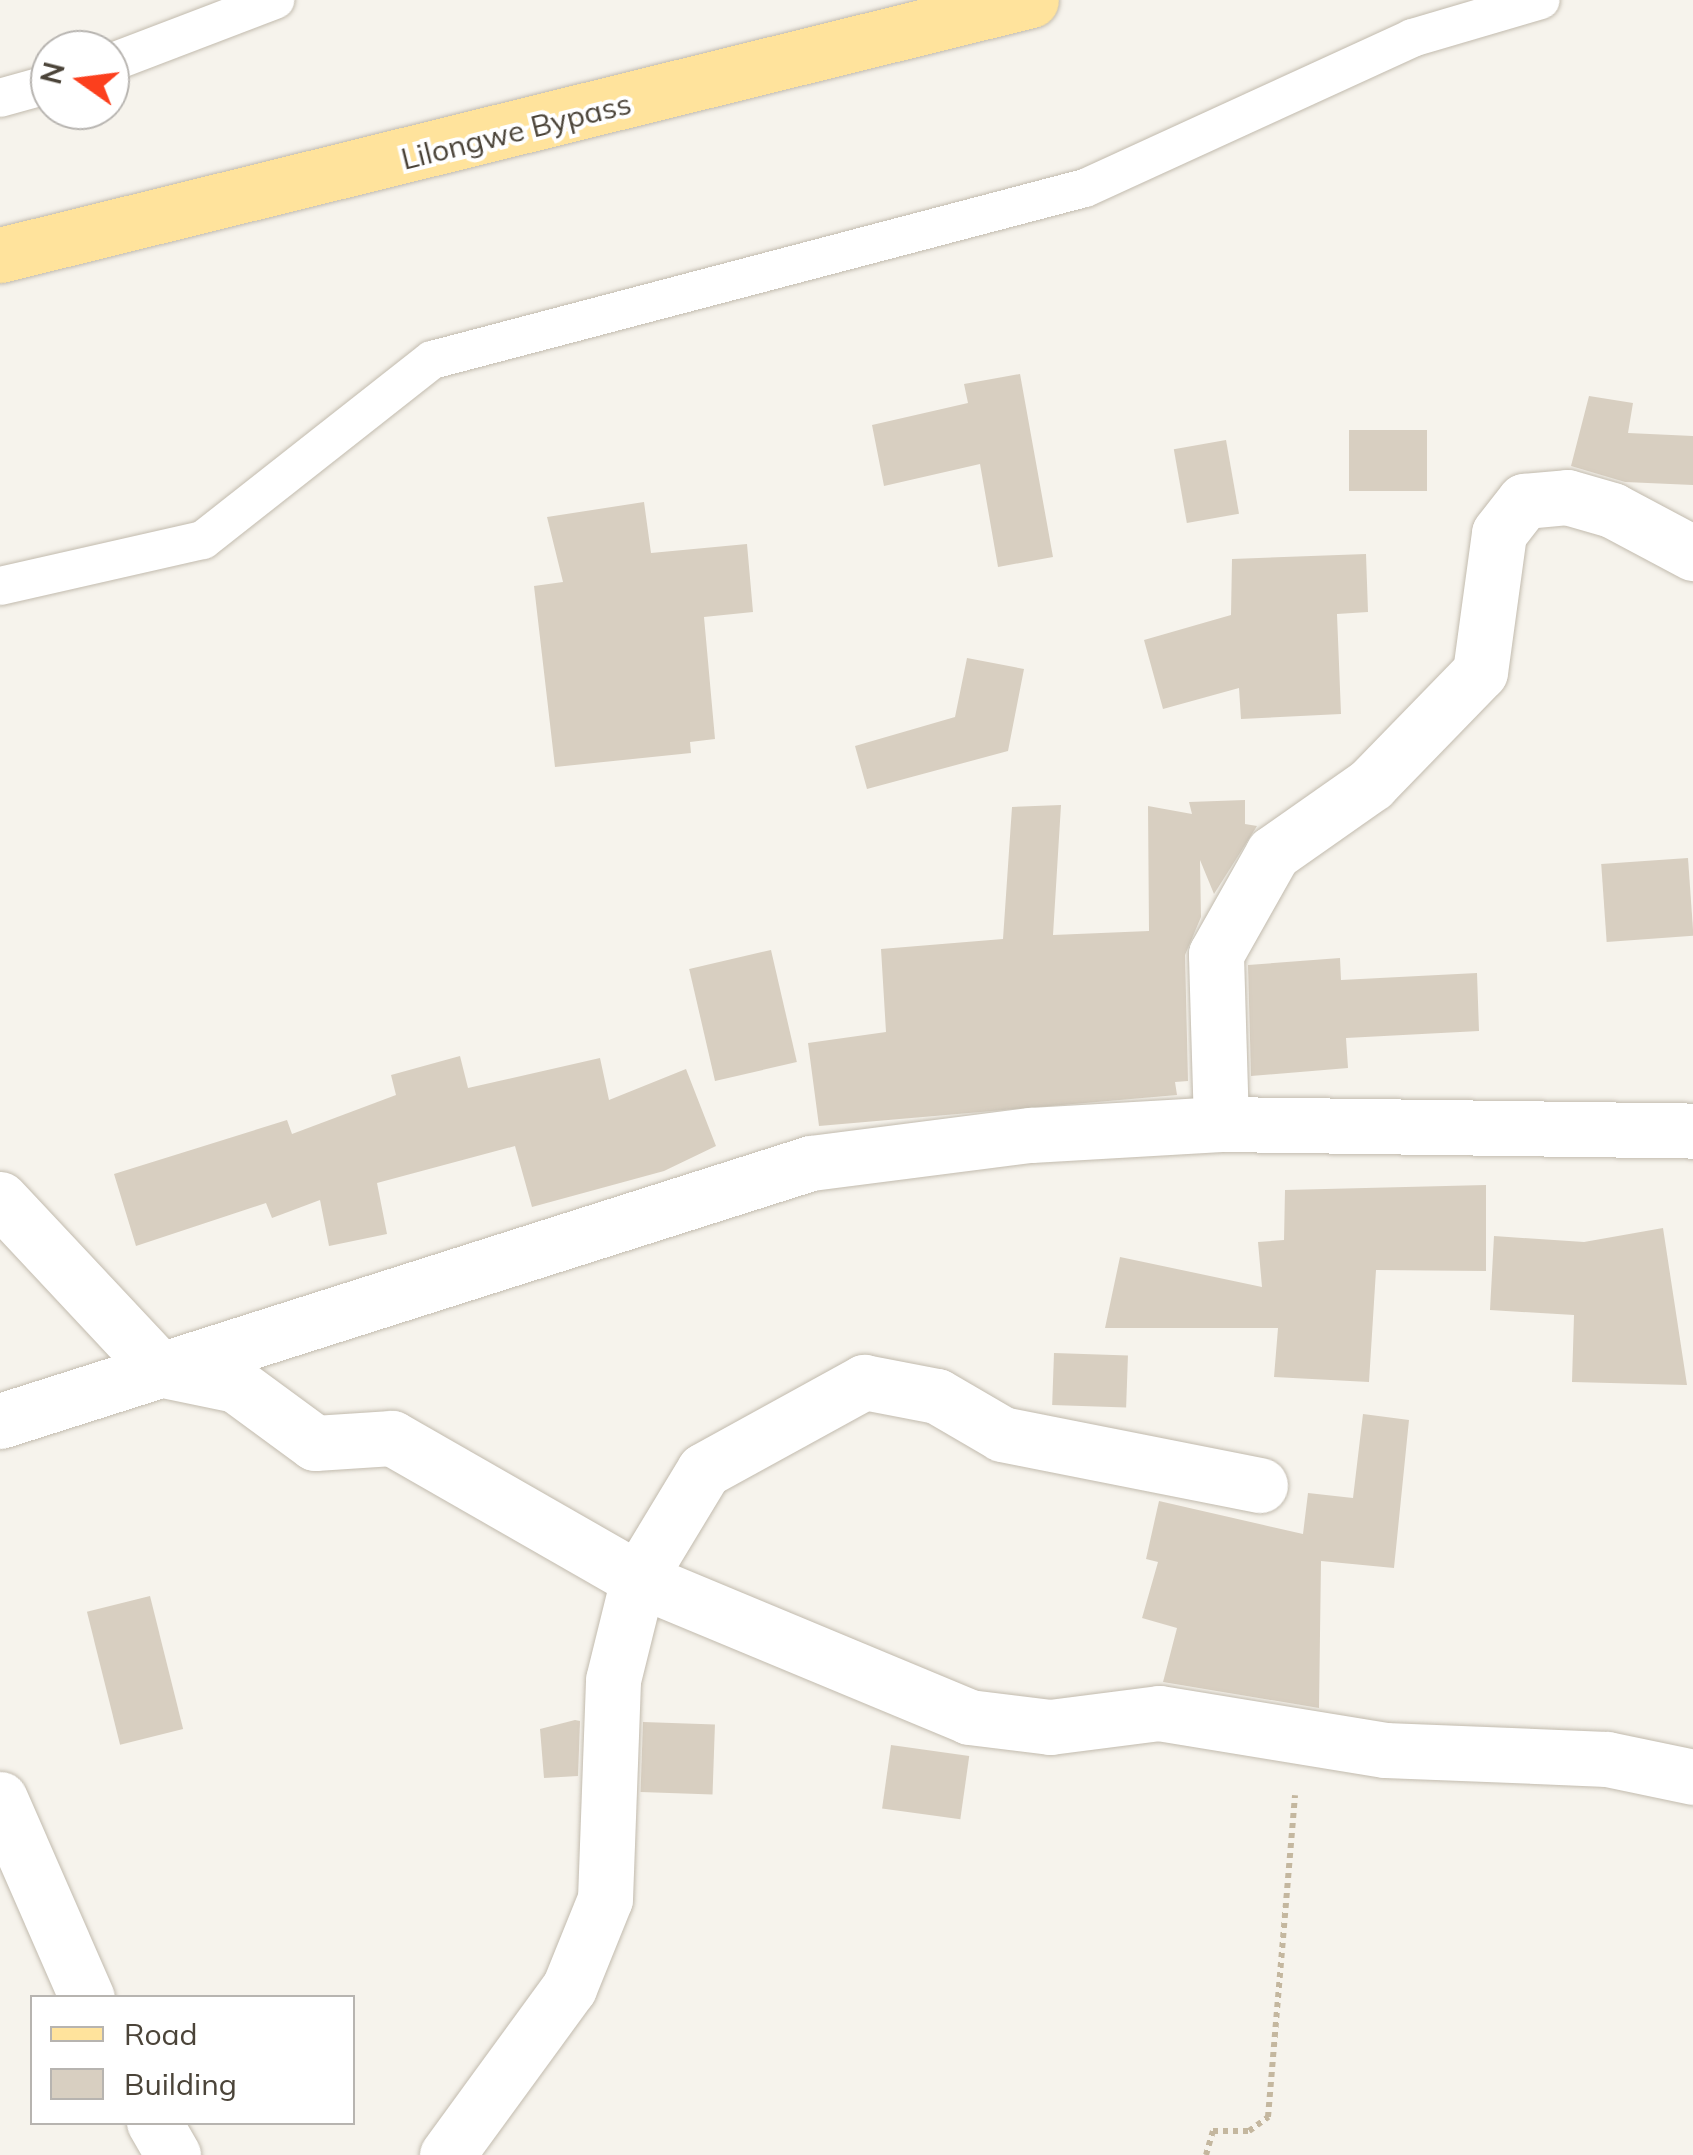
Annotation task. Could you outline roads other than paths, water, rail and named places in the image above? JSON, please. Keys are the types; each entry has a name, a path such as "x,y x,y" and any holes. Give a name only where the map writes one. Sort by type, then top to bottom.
{"main road":[{"name":"Lilongwe Bypass","path":"0,255 1031,0"}],"street":[{"path":"1221,1124 1216,954 1273,853 1372,784 1480,672 1498,532 1524,501 1567,497 1693,553"},
{"path":"0,1421 811,1164 1030,1134 1221,1124 1693,1131"},
{"path":"0,1199 159,1369 236,1385 315,1443 392,1438 638,1579 969,1717 1050,1727 1159,1713 1298,1729 1385,1750 1607,1759 1693,1777"},
{"path":"447,2155 569,1988 604,1898 613,1680 638,1579 704,1470 864,1382 937,1396 1002,1434 1260,1485"},
{"path":"0,1799 86,1995"},
{"path":"156,2125 173,2155"}],"lane":[{"path":"130,55 275,0"},
{"path":"0,586 203,540 432,360 1085,188 1412,38 1541,0"},
{"path":"0,98 30,90"}]}
